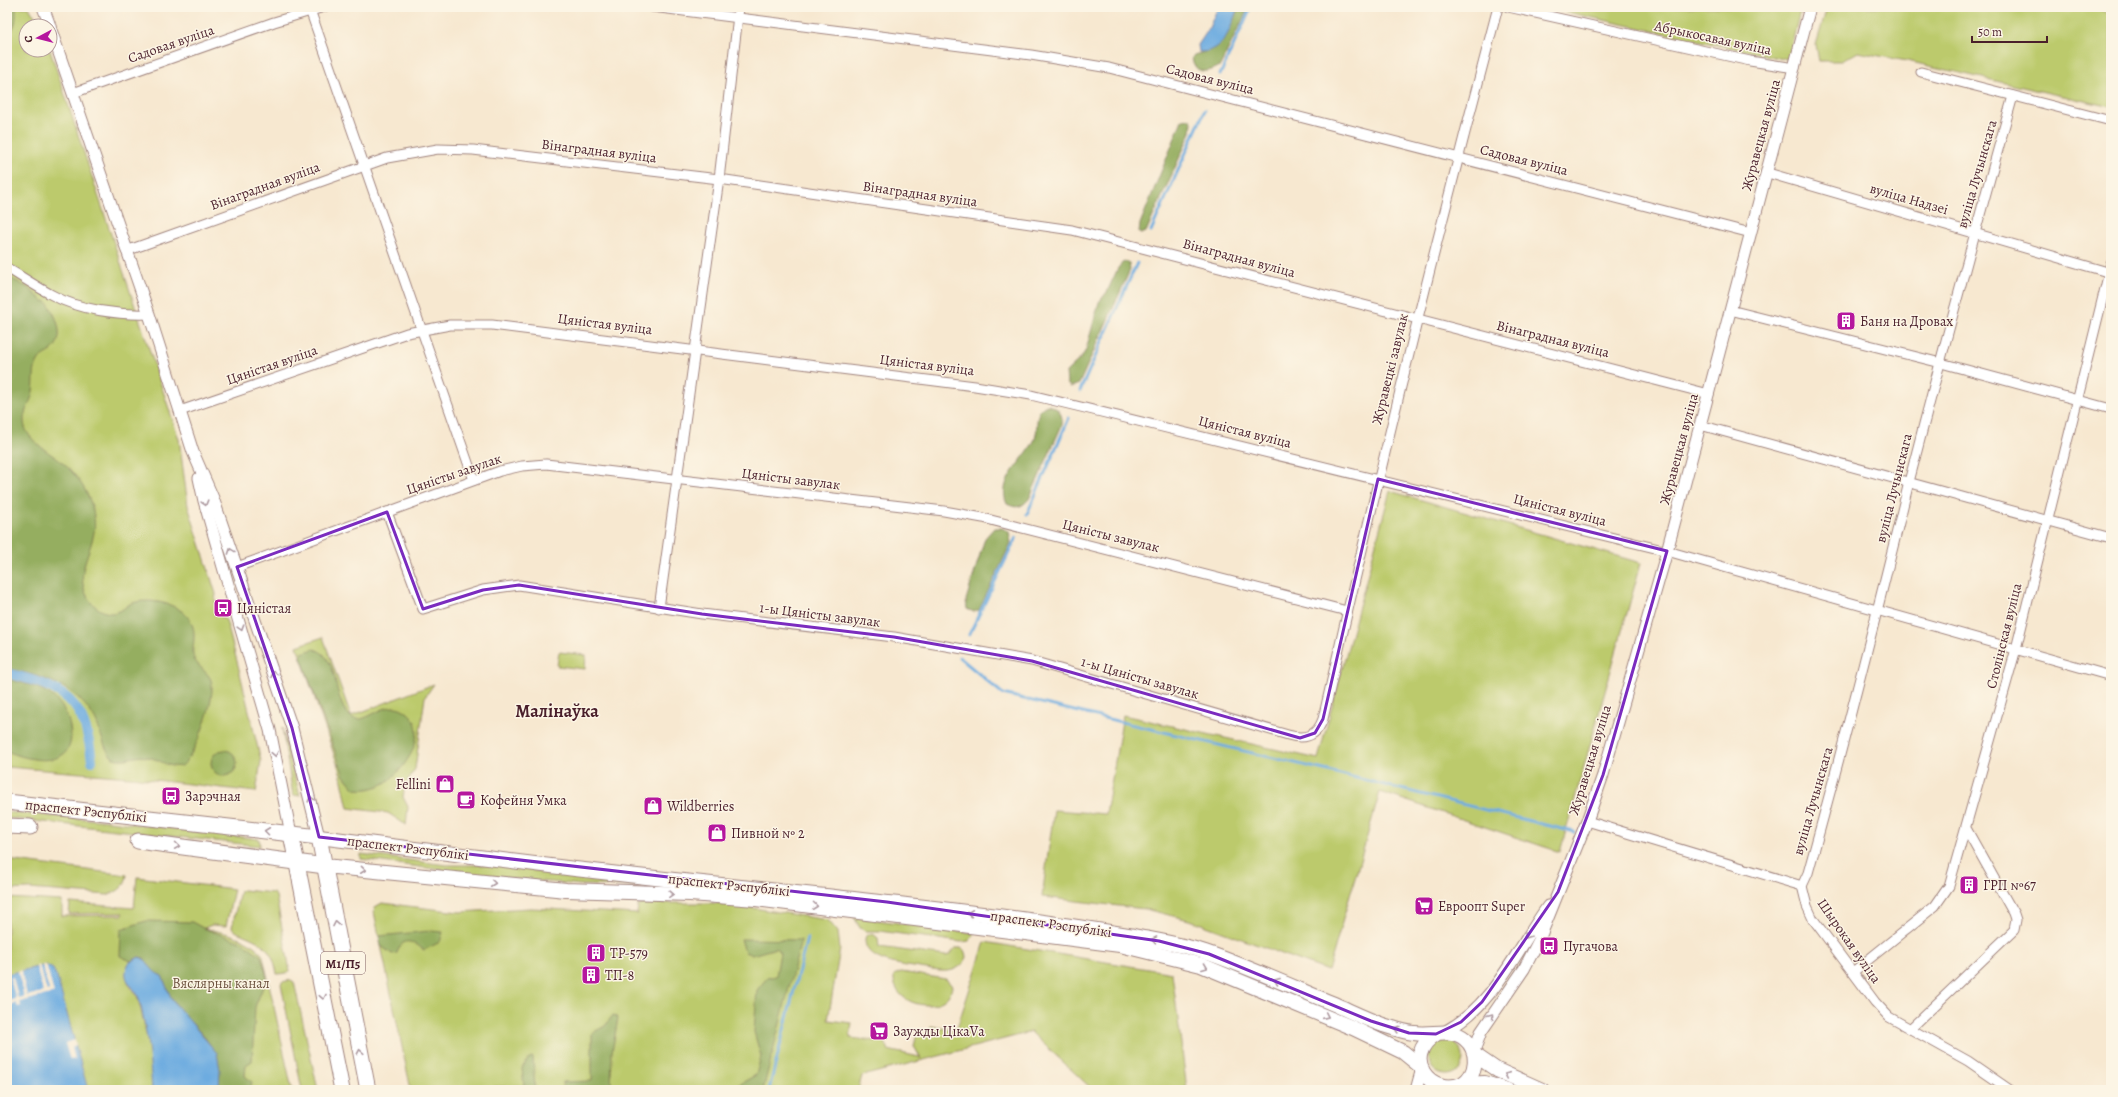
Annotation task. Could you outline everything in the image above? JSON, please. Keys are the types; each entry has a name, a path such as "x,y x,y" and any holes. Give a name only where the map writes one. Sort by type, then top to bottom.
{"highway":[{"name":"праспект Рэспублікі","path":"7,802 319,837"},
{"name":"праспект Рэспублікі","path":"7,826 30,827"},
{"path":"291,834 297,863"},
{"name":"М1/П5","path":"319,837 368,1090"},
{"name":"праспект Рэспублікі","path":"138,841 325,866"},
{"name":"М1/П5","path":"297,863 342,1090"}],"main road":[{"name":"праспект Рэспублікі","path":"319,837 576,869 886,902 1100,931 1159,941 1209,954 1371,1021 1409,1033 1453,1032 1462,1036 1469,1042 1474,1053 1497,1070 1542,1090"},
{"name":"праспект Рэспублікі","path":"325,866 566,890 683,894 756,899 1120,945 1201,965 1353,1028 1403,1052 1420,1068 1430,1082 1442,1088 1485,1083 1506,1090"},
{"path":"1420,1068 1419,1055 1422,1046 1428,1039 1440,1033"},
{"path":"1459,1086 1473,1071 1474,1053"}],"street":[{"path":"43,7 47,18"},
{"name":"Садовая вуліца","path":"73,93 310,9 324,7"},
{"name":"Садовая вуліца","path":"652,7 1031,55 1102,67 1751,233"},
{"path":"659,608 719,179 739,7"},
{"name":"Журавецкі завулак","path":"1311,736 1318,729 1323,719 1378,479 1417,319 1498,7"},
{"name":"Абрыкосавая вуліца","path":"1508,7 1750,61 1795,68"},
{"name":"Журавецкая вуліца","path":"1474,1053 1486,1023 1524,969 1539,940 1587,820 1610,749 1667,551 1730,310 1768,173 1810,7"},
{"path":"310,9 474,480"},
{"path":"58,49 126,251 149,314 180,412 194,452 213,498 292,728 319,837"},
{"path":"1921,72 2111,121"},
{"name":"вуліца Лучынскага","path":"1802,886 1808,873 1834,780 1879,609 1909,482 1940,363 2013,96"},
{"name":"Вінаградная вуліца","path":"126,251 364,166 421,151 455,149 719,179 1072,230 1709,394"},
{"name":"вуліца Надзеі","path":"1768,173 1975,233 2110,270"},
{"path":"7,268 53,296 114,313 129,315 149,314"},
{"name":"Столінская вуліца","path":"1852,972 1941,900 1950,886 1967,830 2016,649 2110,270"},
{"path":"1730,310 1940,363 2111,409"},
{"name":"Цяністая вуліца","path":"180,412 422,329 450,325 486,325 696,350 1012,391 1378,479 1667,551 1879,609 2111,676"},
{"path":"1700,425 2111,538"},
{"path":"194,452 204,501 270,730 291,834"},
{"name":"Цяністы завулак","path":"237,567 474,480 511,468 546,464 944,511 983,518 1347,611"},
{"name":"1-ы Цяністы завулак","path":"387,512 423,609 483,590 506,586 531,587 659,608 894,638 1006,656 1054,667 1294,737 1311,736"},
{"path":"1587,820 1802,886"},
{"path":"1910,1030 2014,930 2016,924 2014,914 1967,830"},
{"name":"Шырокая вуліца","path":"1802,886 1810,913 1852,972 1882,1010 1896,1022 1968,1061 2010,1090"},
{"name":"Журавецкая вуліца","path":"1440,1033 1468,1017 1482,1002 1558,892"},
{"path":"1416,1090 1420,1068"}],"highlighted area":[{"path":"1378,479 1667,551 1603,775 1558,892 1482,1002 1461,1022 1436,1034 1409,1033 1371,1021 1209,954 1159,941 887,902 319,837 292,728 237,567 387,512 423,609 483,590 519,585 702,614 894,637 1032,661 1300,738 1315,733 1323,719"}],"green space":[{"path":"7,7 29,7 37,18 18,18 18,58 53,58 179,439 188,506 216,594 215,600 219,615 226,620 261,761 256,792 130,777 7,767"},
{"path":"7,7 16,7 16,19 13,29 7,34"},
{"path":"1238,7 1249,7 1220,66 1207,71 1199,70 1194,64 1192,58 1194,55 1204,52 1236,14"},
{"path":"1543,7 1801,7 1788,60"},
{"path":"1827,7 2093,7 2111,14 2111,107 1907,61 1858,52 1842,61 1819,61 1816,45"},
{"path":"1190,119 1192,122 1191,132 1146,232 1141,234 1139,232 1140,224 1182,120"},
{"path":"1124,261 1129,263 1130,270 1079,384 1071,387 1067,384 1066,372 1081,358 1086,350 1099,302 1107,292 1118,268"},
{"path":"7,276 28,288 43,301 47,302 58,325 59,338 56,344 52,350 41,357 36,365 34,372 34,387 24,418 25,426 32,439 74,474 84,488 91,502 95,525 83,573 84,588 89,600 96,607 108,613 122,610 130,604 139,601 150,601 166,604 175,607 184,613 191,621 193,626 194,659 207,673 211,680 212,688 208,712 199,738 188,760 182,766 177,767 168,765 143,756 123,759 113,758 104,745 95,719 78,697 46,679 7,668"},
{"path":"1047,405 1054,407 1059,411 1062,417 1062,425 1029,499 1024,504 1017,507 1011,506 1007,504 1005,487 1013,471 1030,449 1036,436 1039,411"},
{"path":"1390,491 1641,563 1560,852 1380,792 1328,971 1193,921 1145,909 1042,897 1054,810 1106,814 1123,715 1318,759"},
{"path":"994,528 1002,528 1009,532 1011,543 979,610 974,612 967,609 966,600 985,538"},
{"path":"323,637 351,716 434,684 425,697 415,769 405,785 403,797 408,807 406,825 388,813 348,808 340,772 297,646"},
{"path":"314,649 323,653 328,660 340,699 344,709 350,716 356,719 362,719 392,707 400,708 408,713 415,721 417,731 416,742 411,753 397,772 381,785 368,789 355,789 344,776 301,657 302,653"},
{"path":"559,652 586,655 585,669 557,666"},
{"path":"7,679 31,685 42,690 56,699 62,706 69,723 71,741 67,750 60,756 40,760 17,755 7,751"},
{"path":"282,728 300,796 293,795"},
{"path":"224,750 233,754 237,763 233,772 224,776 215,772 211,763 215,754"},
{"path":"7,812 109,821 259,839 260,846 7,818"},
{"path":"361,854 446,865 498,865 590,879 655,882 658,884 657,886 581,885 486,876 361,859"},
{"path":"7,860 127,875 123,886 108,895 29,889 7,890"},
{"path":"137,877 234,889 226,926 212,925 204,928 244,940 252,944 263,956 292,1090 219,1090 220,1070 162,976 131,961 128,965 126,975 129,984 137,996 144,1022 150,1055 152,1090 7,1090 7,898 62,901 62,916 122,915 123,913 69,914 70,903 134,908"},
{"path":"240,891 274,893 276,896 290,971 288,973 277,974 271,954 267,949 252,938 237,932 232,927"},
{"path":"382,903 459,912 531,908 637,914 638,906 645,903 722,903 828,920 838,932 840,949 828,1020 852,1023 850,1038 884,1042 888,1050 919,1057 921,1059 914,1046 917,1034 928,1037 931,1026 956,1031 985,942 1172,973 1187,1090 1093,1090 1031,1032 862,1076 858,1090 411,1090 374,912 375,907"},
{"path":"854,917 973,933 974,935 969,941 961,942 879,931 865,931 860,928"},
{"name":"Вяслярны канал","path":"146,921 192,922 203,928 244,943 261,956 267,977 255,1007 252,1061 246,1065 245,1076 252,1082 250,1090 219,1090 219,1073 217,1060 213,1049 173,1001 162,976 153,973 144,958 139,957 131,961 120,956 121,929"},
{"path":"430,931 443,932 440,942 424,950 416,944 405,942 399,948 397,953 392,954 381,946 379,936"},
{"path":"873,934 878,938 879,947 946,956 950,955 955,948 961,948 966,952 967,957 959,967 948,971 938,971 895,964 877,958 870,953 866,946 865,938 868,935"},
{"path":"741,939 801,940 763,1090 729,1090 756,1075 761,1056 754,1032 757,990 767,978 776,976 780,953 776,948 752,955 745,952"},
{"path":"901,972 946,979 952,986 949,996 941,1002 932,1005 910,1001 901,995 896,986 894,975"},
{"path":"291,980 294,982 318,1090 302,1090 281,984 282,982"},
{"path":"613,1015 618,1018 612,1052 611,1090 563,1090 563,1082 592,1081 592,1033 605,1026"},
{"path":"1443,1041 1449,1041 1453,1042 1460,1048 1463,1058 1462,1065 1456,1072 1449,1075 1443,1075 1439,1074 1432,1068 1429,1061 1429,1055 1430,1051 1436,1044"},
{"path":"533,1057 535,1090 493,1090 494,1087 524,1086 522,1068 529,1058"}],"water":[{"path":"1218,7 1238,7 1233,23 1226,37 1221,43 1208,51 1199,52 1198,45 1208,30"},
{"path":"139,957 146,960 157,974 162,976 172,1000 217,1053 220,1070 219,1090 152,1090 148,1044 142,1010 137,994 127,979 126,974 126,969 129,963"},
{"path":"46,965 53,969 57,977 88,1090 7,1090 7,974"}],"pier":[{"path":"39,965 47,991 49,990 42,965 46,965 54,993 20,1002 21,1006 18,1007 16,1003 7,1006 7,996 9,1001 16,999 10,978 13,977 18,998 24,997 18,971 21,970 27,996 43,992 36,966"},
{"path":"75,1040 76,1045 72,1047 75,1059 70,1060 65,1043"}],"waterway":[{"path":"1220,75 1251,7"},
{"path":"1151,231 1205,110"},
{"path":"1080,391 1137,263"},
{"path":"1027,514 1069,418"},
{"path":"969,635 1016,538"},
{"path":"959,657 1003,694 1320,769 1574,832"},
{"path":"7,673 44,684 58,691 69,699 84,723 89,740 92,761"},
{"path":"769,1090 807,938"}],"place":[{"name":"Баня на Дровах","path":"1846,321"},
{"name":"Цяністая","path":"223,608"},
{"name":"Fellini","path":"445,784"},
{"name":"Зарэчная","path":"171,796"},
{"name":"Кофейня Умка","path":"466,800"},
{"name":"Wildberries","path":"653,806"},
{"name":"Пивной № 2","path":"717,833"},
{"name":"ГРП №67","path":"1969,885"},
{"name":"Евроопт Super","path":"1424,906"},
{"name":"Пугачова","path":"1549,946"},
{"name":"ТР-579","path":"596,953"},
{"name":"ТП-8","path":"591,975"},
{"name":"Заужды ЦікаVа","path":"879,1031"}],"district":[{"name":"Малінаўка","path":"557,711"}]}
